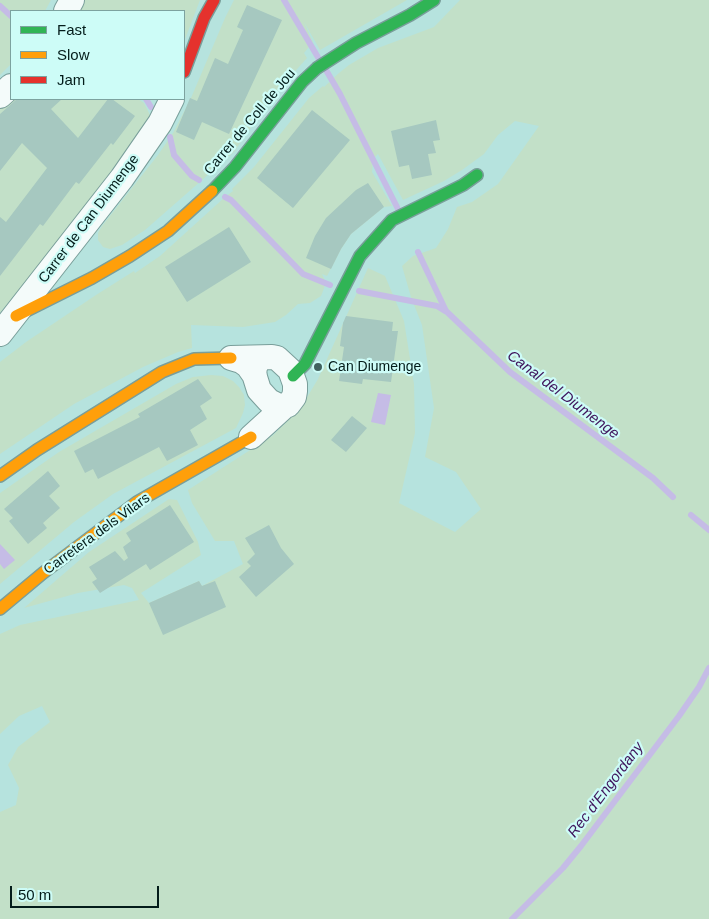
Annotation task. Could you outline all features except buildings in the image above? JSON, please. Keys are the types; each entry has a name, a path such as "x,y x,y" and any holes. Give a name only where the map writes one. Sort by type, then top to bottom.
{"street":[{"path":"185,69 204,18 214,0"},
{"name":"Carrer de Coll de Jou","path":"16,316 92,278 168,231 201,202 235,167 302,82 322,65 434,0"},
{"path":"0,96 10,87"},
{"name":"Carrer de Can Diumenge","path":"0,334 16,316 122,178 160,123 172,100"},
{"path":"293,376 305,364 360,256 391,222 463,186 476,175"},
{"path":"0,476 36,450 162,372 194,359 231,358 267,384 288,405 294,397 293,376 286,365 277,358 267,384"},
{"name":"Carretera dels Vilars","path":"0,609 66,555 138,502 251,437 267,384"}],"green space":[{"path":"0,0 51,0 46,10 10,10 10,65 0,75"},
{"path":"84,0 200,0 185,39 185,10 79,10"},
{"path":"234,0 407,0 320,50 304,22 313,42 304,53 307,58 272,97 234,152 145,230 122,245 110,249 103,247 98,240 98,233 173,133 191,98"},
{"path":"460,0 709,0 709,919 0,919 0,812 16,805 19,788 8,765 18,747 50,722 42,706 19,716 0,734 0,634 20,625 139,600 132,588 124,585 78,593 24,608 89,552 169,499 177,500 198,542 201,555 141,593 149,603 199,581 202,586 243,564 234,541 215,541 192,503 188,490 272,436 300,409 318,379 368,268 385,276 404,321 414,384 415,433 399,503 455,532 481,509 456,472 425,457 434,408 422,325 402,266 413,256 436,248 448,229 457,207 472,202 498,184 539,126 515,121 498,135 484,154 462,170 444,181 403,200 378,154 373,159 372,172 392,206 384,207 351,234 327,276 322,274 326,283 321,296 310,303 298,304 275,322 243,327 191,325 192,348 143,367 74,404 0,454 0,362 26,342 96,295 134,271 135,273 160,256 233,191 232,189 254,167 309,98 349,65 378,48 434,27"},
{"path":"10,100 140,100 144,103 151,117 109,179 0,313 0,106"},
{"path":"223,376 233,381 244,395 245,405 236,428 113,494 74,522 0,584 0,493 59,452 176,384 193,377"}],"shaded area":[{"path":"378,393 391,395 385,425 371,422"},
{"path":"0,544 15,560 4,569 0,564"}],"waterway":[{"name":"Canal del Diumenge","path":"284,0 319,59"},
{"path":"0,6 10,15"},
{"name":"Canal del Diumenge","path":"326,70 398,209"},
{"path":"147,100 151,107"},
{"path":"170,137 174,155 192,176 199,180"},
{"path":"225,197 231,200 303,274 330,285"},
{"name":"Canal del Diumenge","path":"418,252 446,311 510,372 653,478 673,497"},
{"path":"359,291 437,306 445,311"},
{"name":"Canal del Diumenge","path":"691,515 709,530"},
{"name":"Rec d'Engordany","path":"512,919 563,868 581,846 679,716 699,687 709,668"}],"traffic: fast":[{"path":"212,191 235,167 302,82 317,68 356,43 410,15 434,0"},
{"path":"293,376 305,364 360,256 392,220 463,185 477,175"}],"traffic: slow":[{"path":"16,316 92,278 130,256 168,231 212,191"},
{"path":"0,476 37,450 162,372 194,359 231,358"},
{"path":"0,609 43,573 137,502 251,437"}],"traffic: jam":[{"path":"185,69 204,18 214,0"}],"place":[{"name":"Can Diumenge","path":"318,367"}]}
